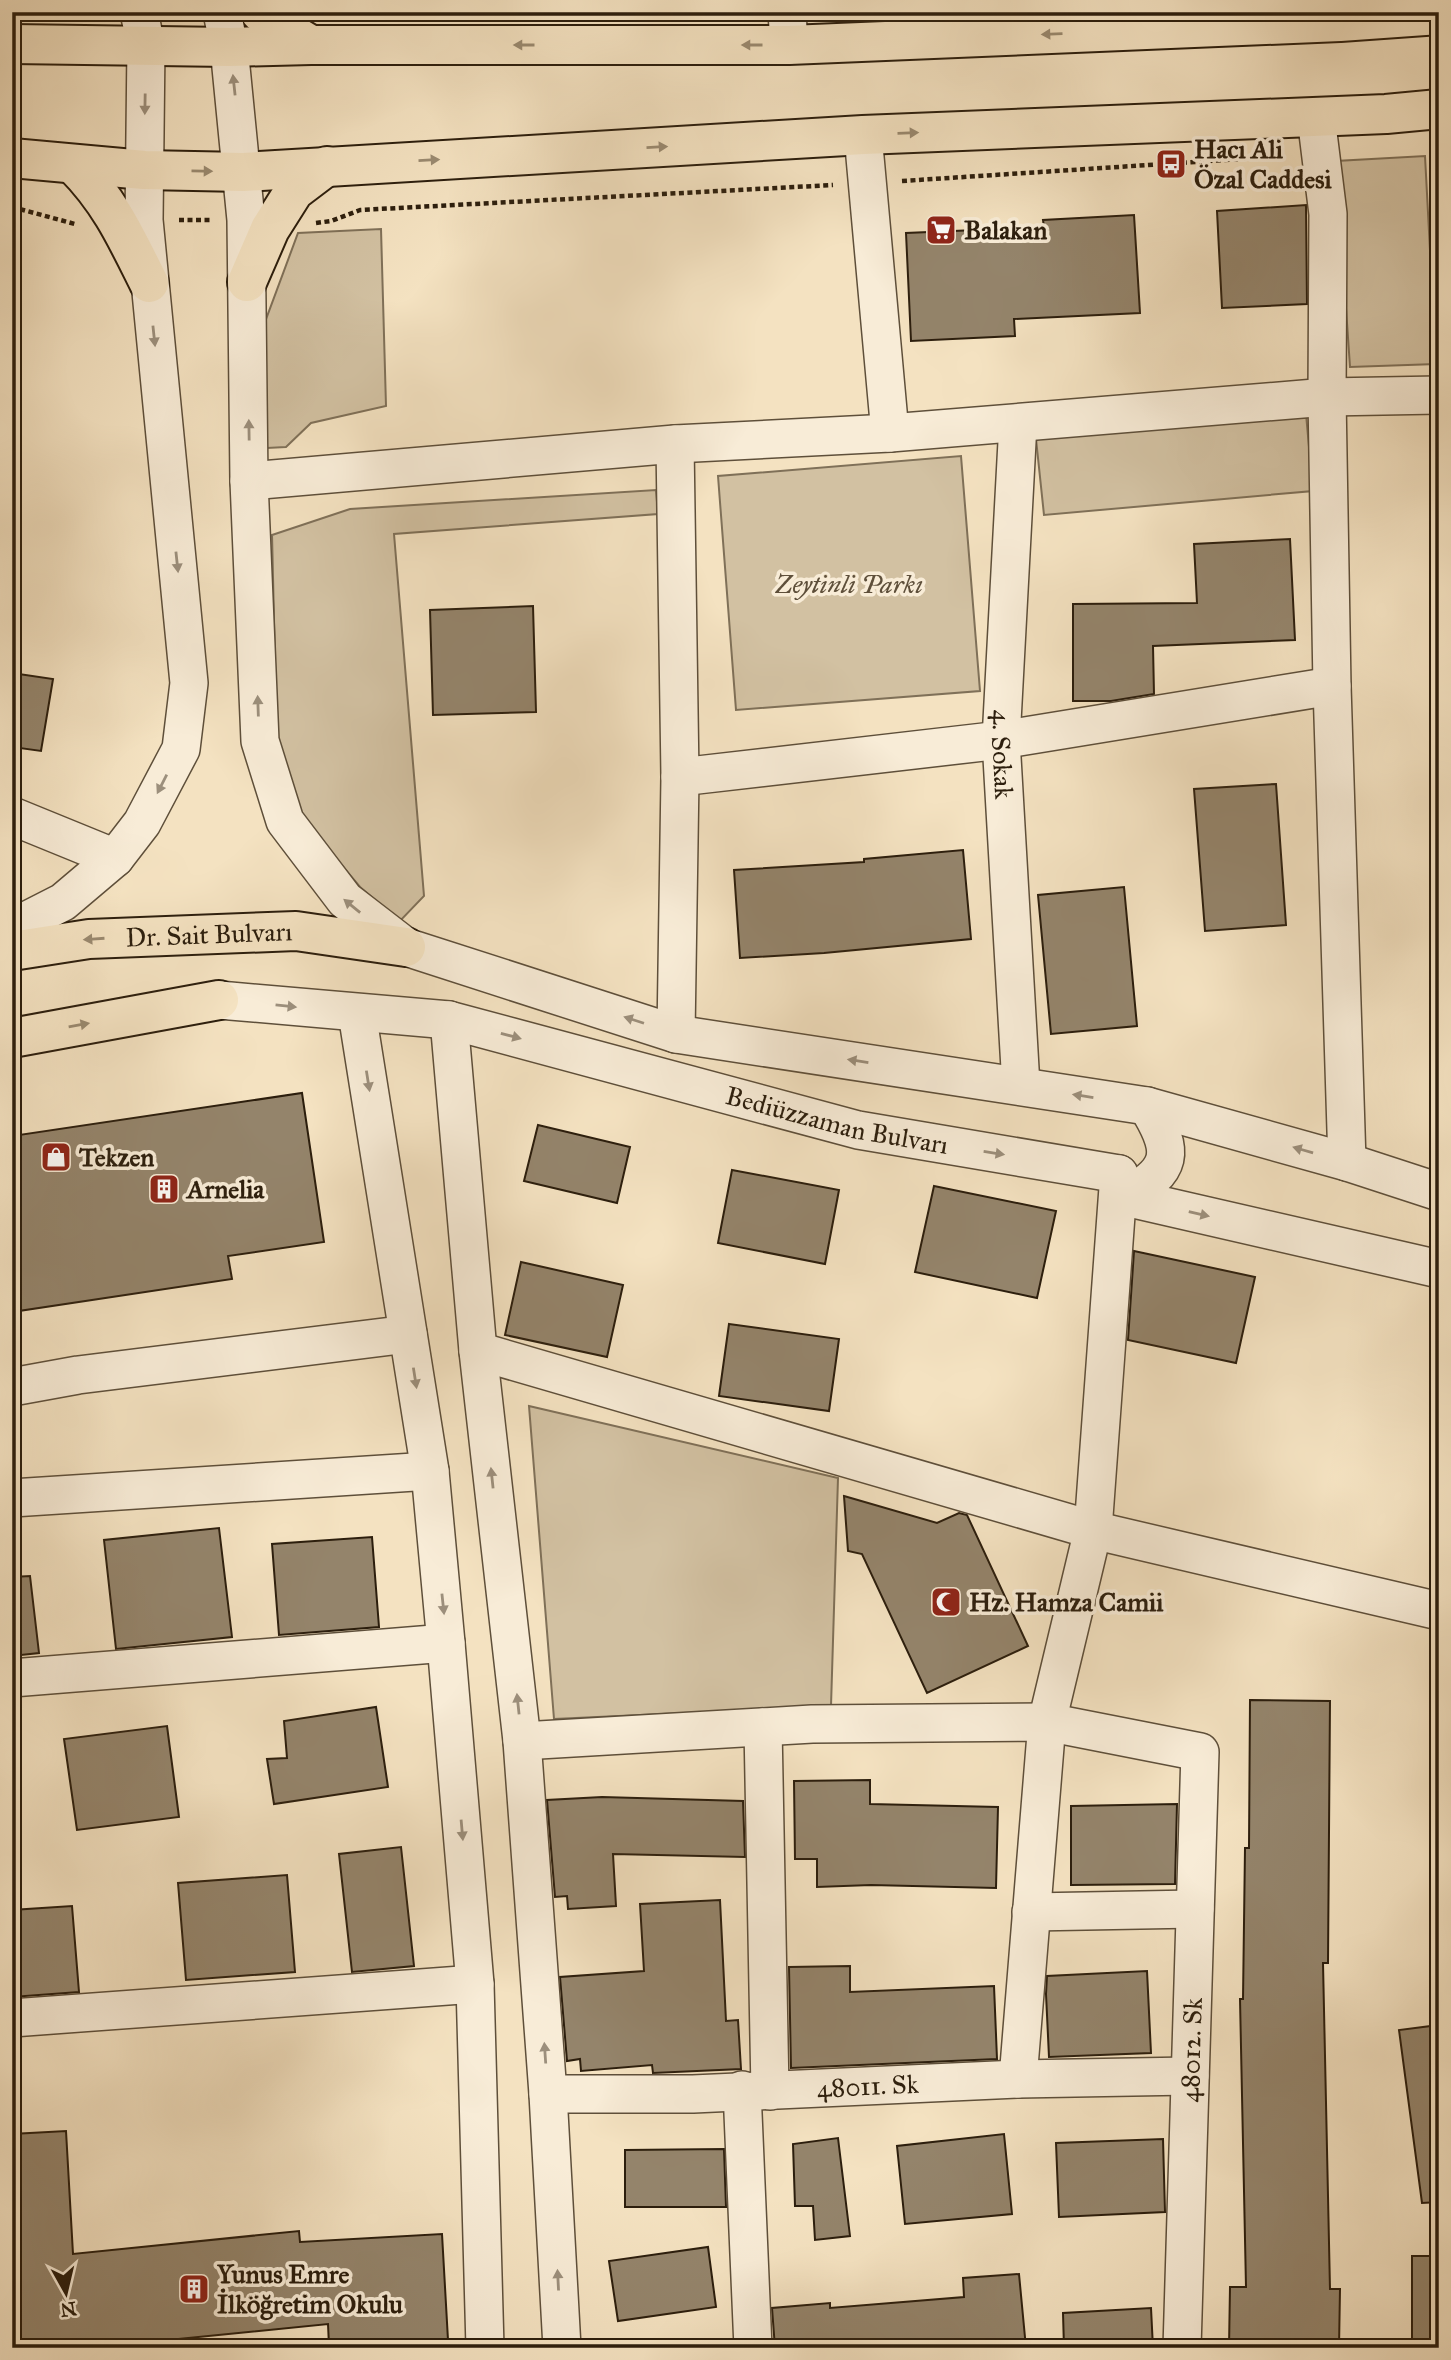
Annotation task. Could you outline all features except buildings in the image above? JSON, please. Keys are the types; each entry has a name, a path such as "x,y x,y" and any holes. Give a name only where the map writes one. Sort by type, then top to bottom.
{"main road":[{"path":"77,46 104,20 108,12"},
{"path":"260,12 271,22 311,45"},
{"path":"12,44 77,46 142,28 226,30 311,45 788,29 1439,15"},
{"path":"12,158 144,170 243,172 863,135 1316,117 1439,109"},
{"path":"74,165 132,222 149,283"},
{"path":"247,282 258,225 294,191 327,166"},
{"name":"Dr. Sait Bulvarı","path":"12,951 89,939 296,931 406,947"},
{"path":"12,1038 219,1000"}],"street":[{"path":"132,222 144,170 142,28"},
{"path":"226,30 243,172 258,225"},
{"path":"1316,117 1328,214 1327,397 1332,686 1347,1162"},
{"path":"863,135 890,433"},
{"name":"Bediüzzaman Bulvarı","path":"247,282 249,481 260,741 285,821 345,900 406,947 676,1034 1147,1106 1347,1162 1439,1192"},
{"path":"12,928 63,902 115,858 142,823 181,749 189,683 149,283"},
{"path":"249,481 675,444 1018,424 1327,397 1439,395"},
{"name":"4. Sokak","path":"1018,424 1001,740 1021,1086"},
{"path":"675,444 680,777 676,1034"},
{"path":"680,777 1001,740 1332,686"},
{"path":"12,816 115,858"},
{"name":"Bediüzzaman Bulvarı","path":"219,1000 449,1020 858,1130 1122,1186 1439,1269"},
{"path":"357,1013 430,1471 475,1984 485,2348"},
{"path":"449,1020 478,1351 522,1741 548,2094 562,2348"},
{"path":"1018,2079 1047,1722 1093,1531 1122,1186 1149,1183 1163,1167 1167,1149 1160,1127 1147,1106"},
{"path":"12,1387 78,1375 408,1334"},
{"path":"478,1351 1093,1531 1439,1611"},
{"path":"12,1498 430,1471"},
{"path":"12,1678 446,1643"},
{"path":"522,1741 812,1724 1047,1722"},
{"name":"48012. Sk","path":"1047,1722 1200,1752 1182,2348"},
{"path":"753,2348 763,1727"},
{"path":"1031,1912 1195,1909"},
{"path":"12,2018 475,1984"},
{"name":"48011. Sk","path":"548,2094 693,2094 1018,2079 1190,2076"}],"path":[{"path":"12,207 75,225 132,222 258,225 331,221 360,210 868,183 1265,157"}],"green space":[{"path":"1425,156 1436,364 1350,367 1336,161"},
{"path":"381,229 386,406 311,423 286,447 267,448 265,322 298,233"},
{"path":"1306,414 1313,491 1044,515 1036,439"},
{"name":"Zeytinli Parkı","path":"961,456 980,691 736,710 718,476"},
{"path":"656,490 658,514 394,534 424,896 400,921 360,887 302,818 277,746 272,535 350,509"},
{"path":"529,1406 838,1478 831,1706 554,1719"}],"place":[{"name":"Hacı Ali Özal Caddesi","path":"1171,164"},
{"name":"Balakan","path":"941,230"},
{"name":"Tekzen","path":"56,1157"},
{"name":"Arnelia","path":"164,1189"},
{"name":"Hz. Hamza Camii","path":"946,1602"},
{"name":"Yunus Emre İlköğretim Okulu","path":"194,2289"}]}
